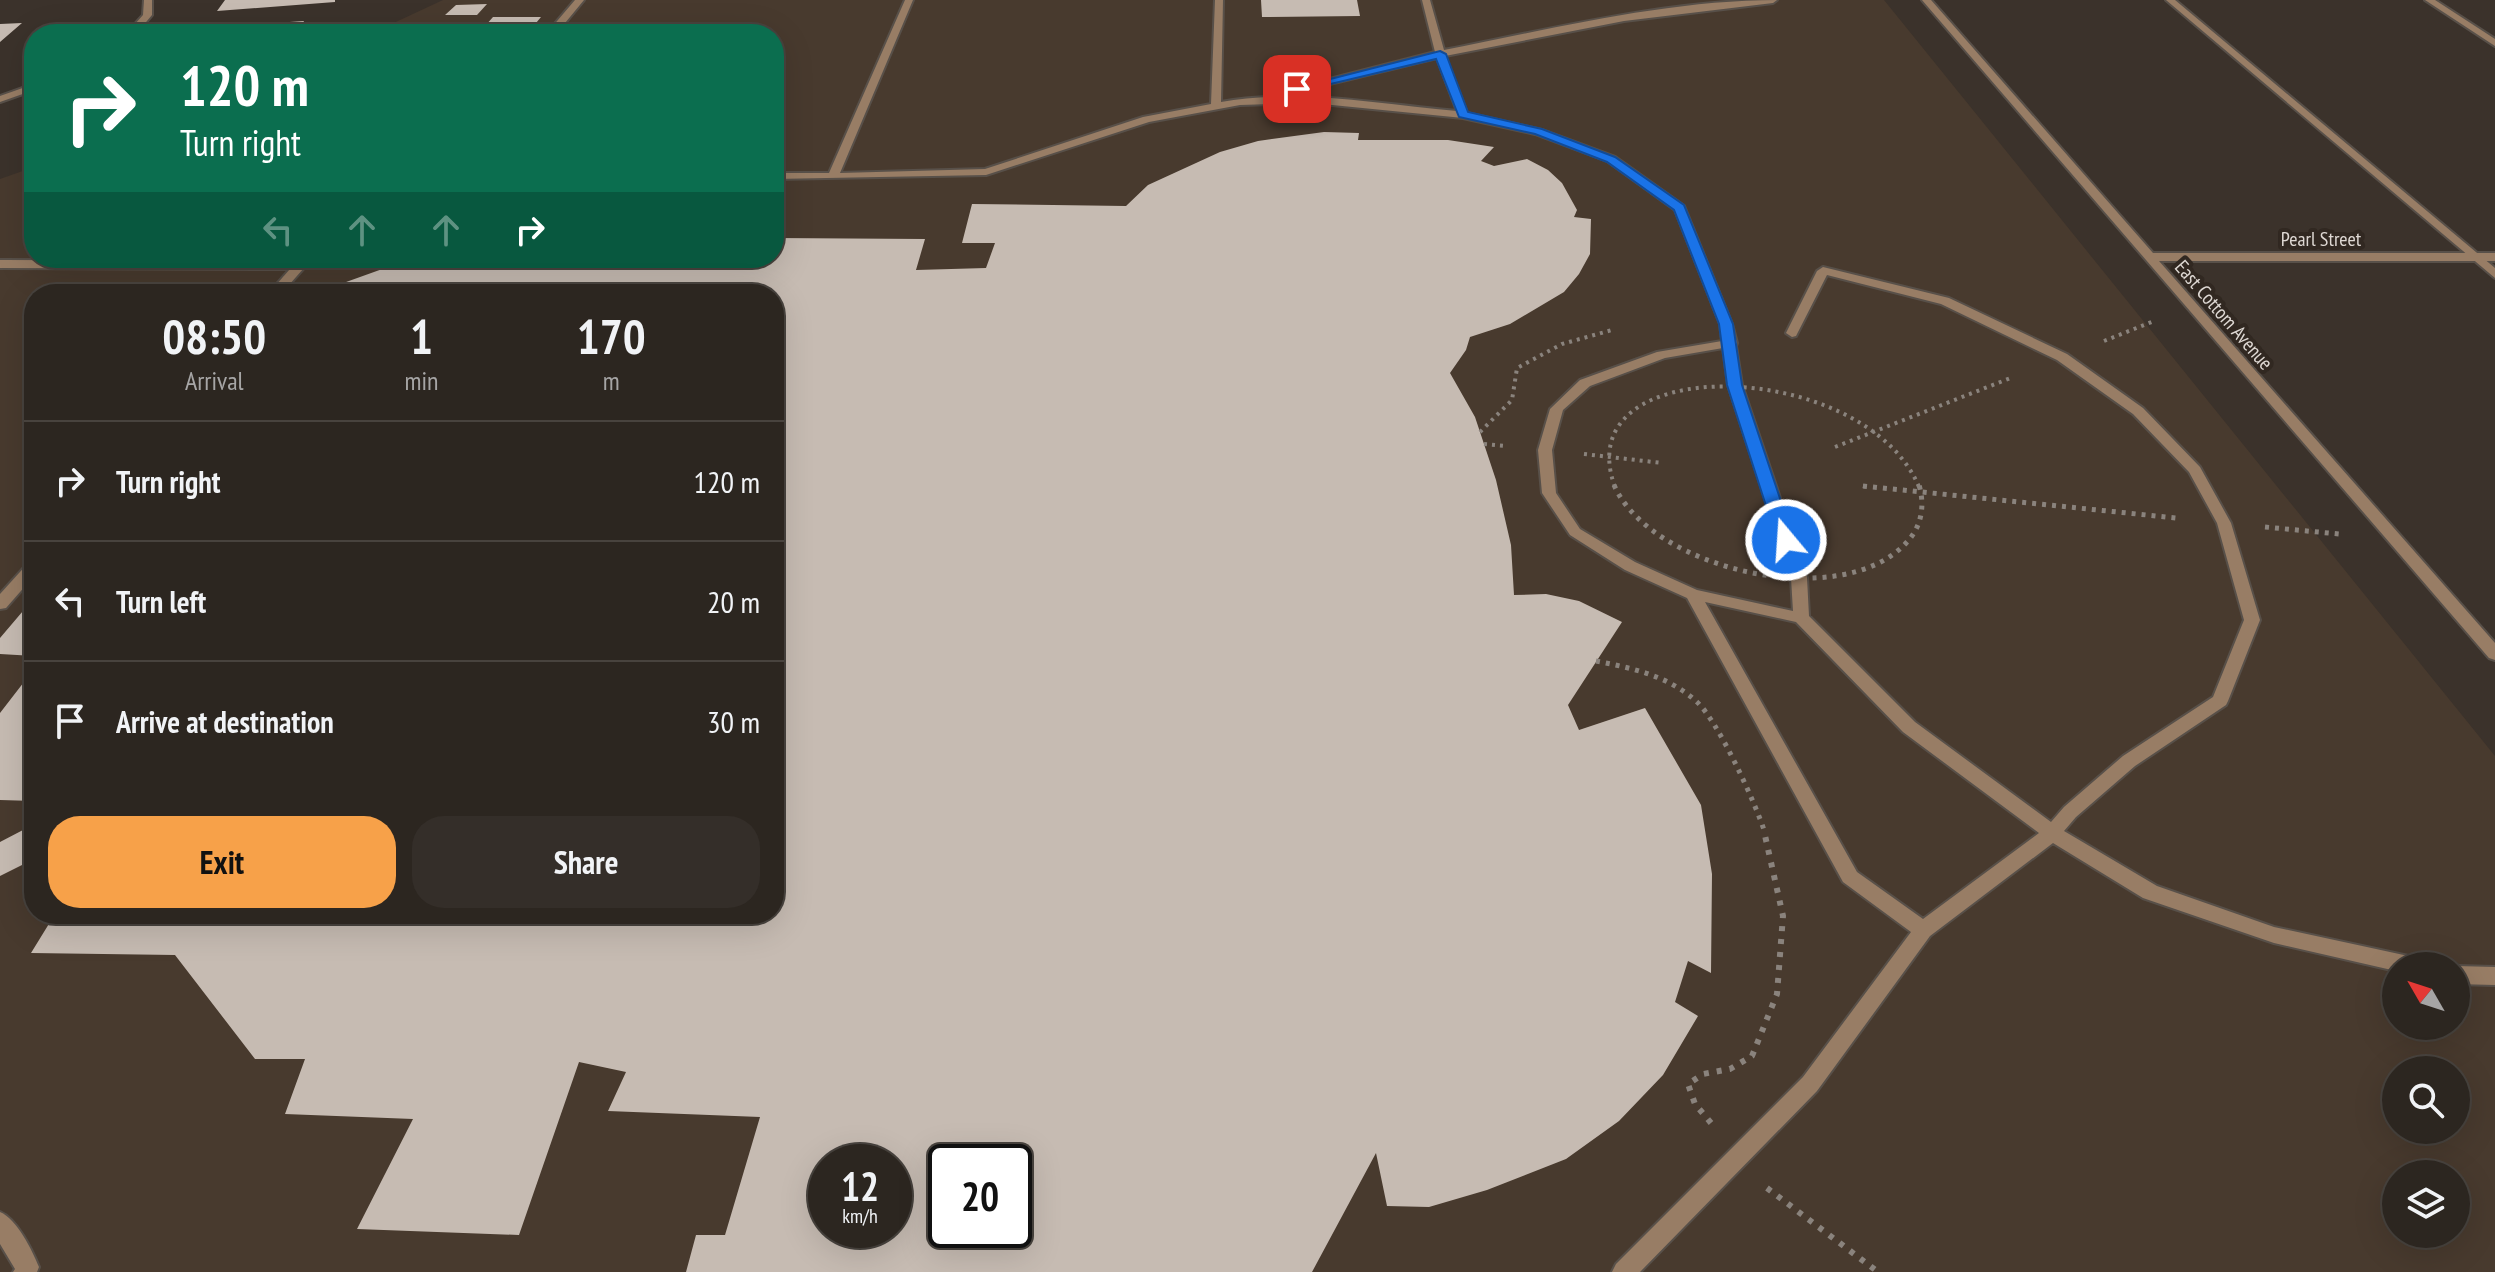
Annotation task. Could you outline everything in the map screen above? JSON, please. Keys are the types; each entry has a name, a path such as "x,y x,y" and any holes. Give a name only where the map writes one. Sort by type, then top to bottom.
{"street":[{"path":"139,24 147,15 148,0"},
{"path":"560,24 580,0"},
{"path":"833,176 909,0"},
{"path":"1216,107 1219,0"},
{"path":"1426,0 1440,54 1463,115"},
{"path":"784,176 986,172 1147,119 1240,102 1440,54 1624,18 1773,0"},
{"name":"East Cottom Avenue","path":"1926,0 2495,654"},
{"path":"2170,0 2495,274"},
{"path":"2429,0 2495,43"},
{"path":"0,99 24,91"},
{"path":"1240,102 1312,100 1463,115 1538,132 1611,159 1680,208 1731,343 1735,385 1799,578 1801,618"},
{"name":"Pearl Street","path":"2147,257 2495,257"},
{"path":"0,264 24,264"},
{"path":"283,284 297,268"},
{"path":"1624,1272 1810,1084 1923,930 2052,833 2070,812 2129,761 2220,701 2252,620 2224,523 2195,470 2147,421 2062,357 1945,301 1823,271 1792,333"},
{"path":"1731,343 1662,355 1585,383 1557,409 1545,450 1549,493 1575,532 1630,566 1693,594 1801,618 1909,727 2052,833 2150,892 2274,935 2382,959"},
{"path":"0,604 24,577"},
{"path":"1693,594 1850,877 1923,930"},
{"path":"2470,975 2495,976"},
{"path":"0,1223 27,1267 25,1272"}],"path":[{"path":"1835,447 2165,317"},
{"path":"1480,432 1512,400 1517,368 1546,348 1589,334 1616,330"},
{"path":"1863,486 2342,534"},
{"path":"1596,661 1647,671 1698,702 1729,751 1764,829 1783,916 1777,994 1752,1056 1730,1069 1703,1074 1688,1084 1695,1104 1774,1196 1878,1272"}],"shaded area":[{"path":"443,0 1884,0 2495,756 2495,1272 0,1272 0,179 24,171 24,268 784,268 784,24 391,24"}],"building":[{"path":"225,0 335,0 335,2 217,11"},
{"path":"1261,0 1357,0 1360,16 1262,17"},
{"path":"487,4 477,15 445,15 456,5"},
{"path":"493,17 541,17 535,24 487,24"},
{"path":"304,21 302,24 260,24"},
{"path":"22,23 0,42 0,24"},
{"path":"1324,132 1359,133 1358,140 1448,140 1494,147 1481,161 1494,166 1527,159 1548,170 1562,183 1577,210 1574,217 1591,219 1590,254 1564,292 1510,324 1470,337 1466,350 1450,373 1475,417 1496,480 1511,545 1514,595 1546,594 1579,601 1622,622 1568,705 1579,730 1645,708 1701,805 1712,874 1711,973 1688,961 1675,1002 1698,1016 1663,1075 1619,1121 1566,1159 1487,1190 1429,1207 1387,1206 1376,1153 1312,1272 686,1272 696,1235 725,1235 760,1117 608,1111 626,1072 579,1062 519,1235 357,1229 413,1119 285,1114 305,1059 255,1059 175,955 31,953 49,924 784,924 784,284 341,284 385,268 784,268 784,238 925,239 916,270 986,268 995,243 962,243 972,204 1126,206 1148,185 1220,152 1258,141"},
{"path":"24,610 24,655 0,654 0,638"},
{"path":"24,682 24,801 0,800 0,713"},
{"path":"23,830 24,864 0,876 0,842"}],"route":[{"path":"1297,89 1440,54 1463,115 1538,132 1611,159 1680,208 1726,324 1735,385 1786,540"}]}
